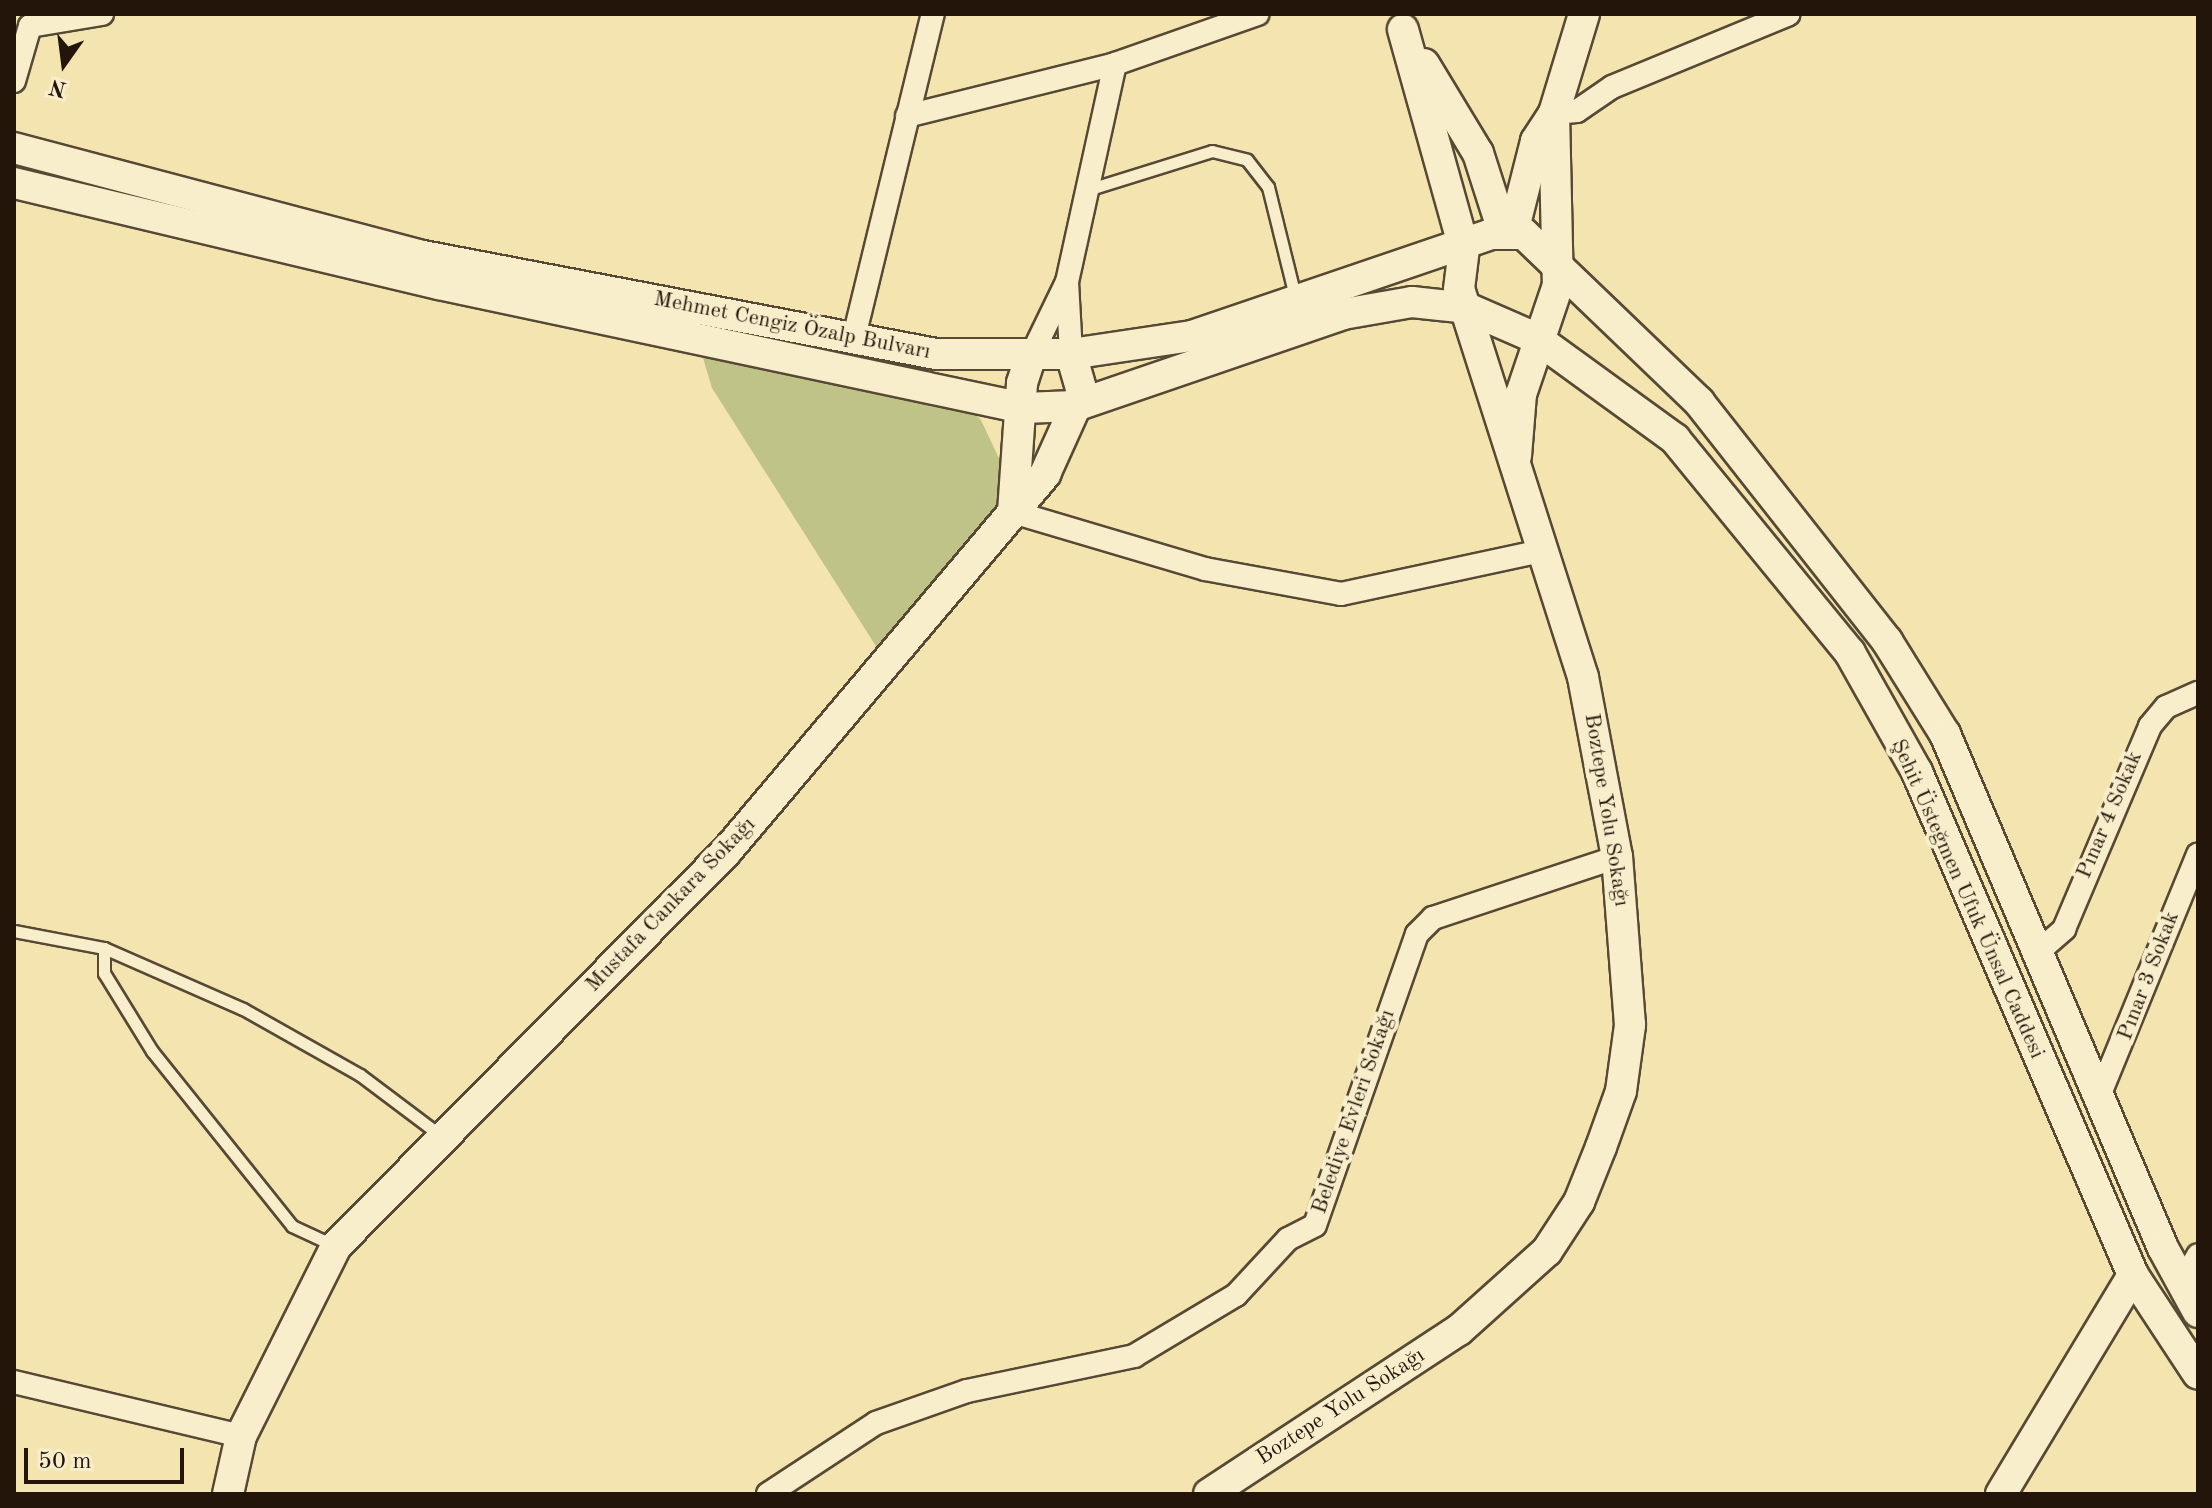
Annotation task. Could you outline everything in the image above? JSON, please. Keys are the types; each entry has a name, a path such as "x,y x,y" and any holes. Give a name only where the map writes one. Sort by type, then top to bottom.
{"main road":[{"path":"1508,231 1536,141 1554,113 1584,14"},
{"path":"1398,22 1478,153 1508,231 1559,262"},
{"path":"1398,22 1464,248 1457,279 1467,308"},
{"path":"1515,474 1521,394 1536,338 1556,297 1559,262 1554,113"},
{"name":"Mehmet Cengiz Özalp Bulvarı","path":"14,148 423,256 936,354 1071,354 1192,336 1508,231"},
{"name":"Mehmet Cengiz Özalp Bulvarı","path":"14,183 1023,408 1075,406 1343,314 1412,302 1467,308 1536,338"},
{"name":"Şehit Üsteğmen Ufuk Ünsal Caddesi","path":"1559,262 1699,402 1887,641 1945,734 2099,1096 2189,1283"},
{"name":"Boztepe Yolu Sokağı","path":"1209,1494 1505,1293 1547,1251 1579,1202 1621,1091 1630,1025 1617,857 1583,677 1515,474 1467,308"},
{"name":"Şehit Üsteğmen Ufuk Ünsal Caddesi","path":"1536,338 1675,439 1850,653 1917,772 2136,1280 2198,1374"},
{"name":"Mustafa Cankara Sokağı","path":"228,1494 241,1436 314,1284 336,1246 440,1135 726,852 1013,512 1060,450 1083,377 1071,354"},
{"path":"1013,512 1031,356"},
{"path":"977,400 1016,466"},
{"path":"2001,1494 2136,1280 2189,1283"},
{"path":"2161,1322 2189,1283"}],"street":[{"path":"14,81 27,20 102,14"},
{"path":"854,337 933,14"},
{"path":"907,116 1115,64 1258,14"},
{"path":"1554,113 1577,111 1612,87 1789,14"},
{"path":"1071,354 1067,282 1115,64"},
{"path":"1031,356 1067,282"},
{"path":"1013,512 1205,569 1341,594 1542,551"},
{"name":"Pınar 4 Sokak","path":"2038,952 2064,929 2150,726 2166,707 2198,693"},
{"name":"Pınar 3 Sokak","path":"2099,1096 2190,895 2198,855"},
{"name":"Belediye Evleri Sokağı","path":"768,1494 876,1423 967,1391 1134,1356 1236,1295 1288,1239 1315,1225 1417,934 1433,918 1617,857"},
{"path":"14,1382 241,1436"}],"lane":[{"path":"1085,191 1212,151 1247,160 1268,187 1296,301"},
{"path":"14,931 104,948 243,1009 360,1075 440,1135"},
{"path":"104,948 104,973 152,1051 292,1226 336,1246"}],"green space":[{"path":"700,348 972,411 981,420 1003,467 1003,503 879,651 712,388"}]}
